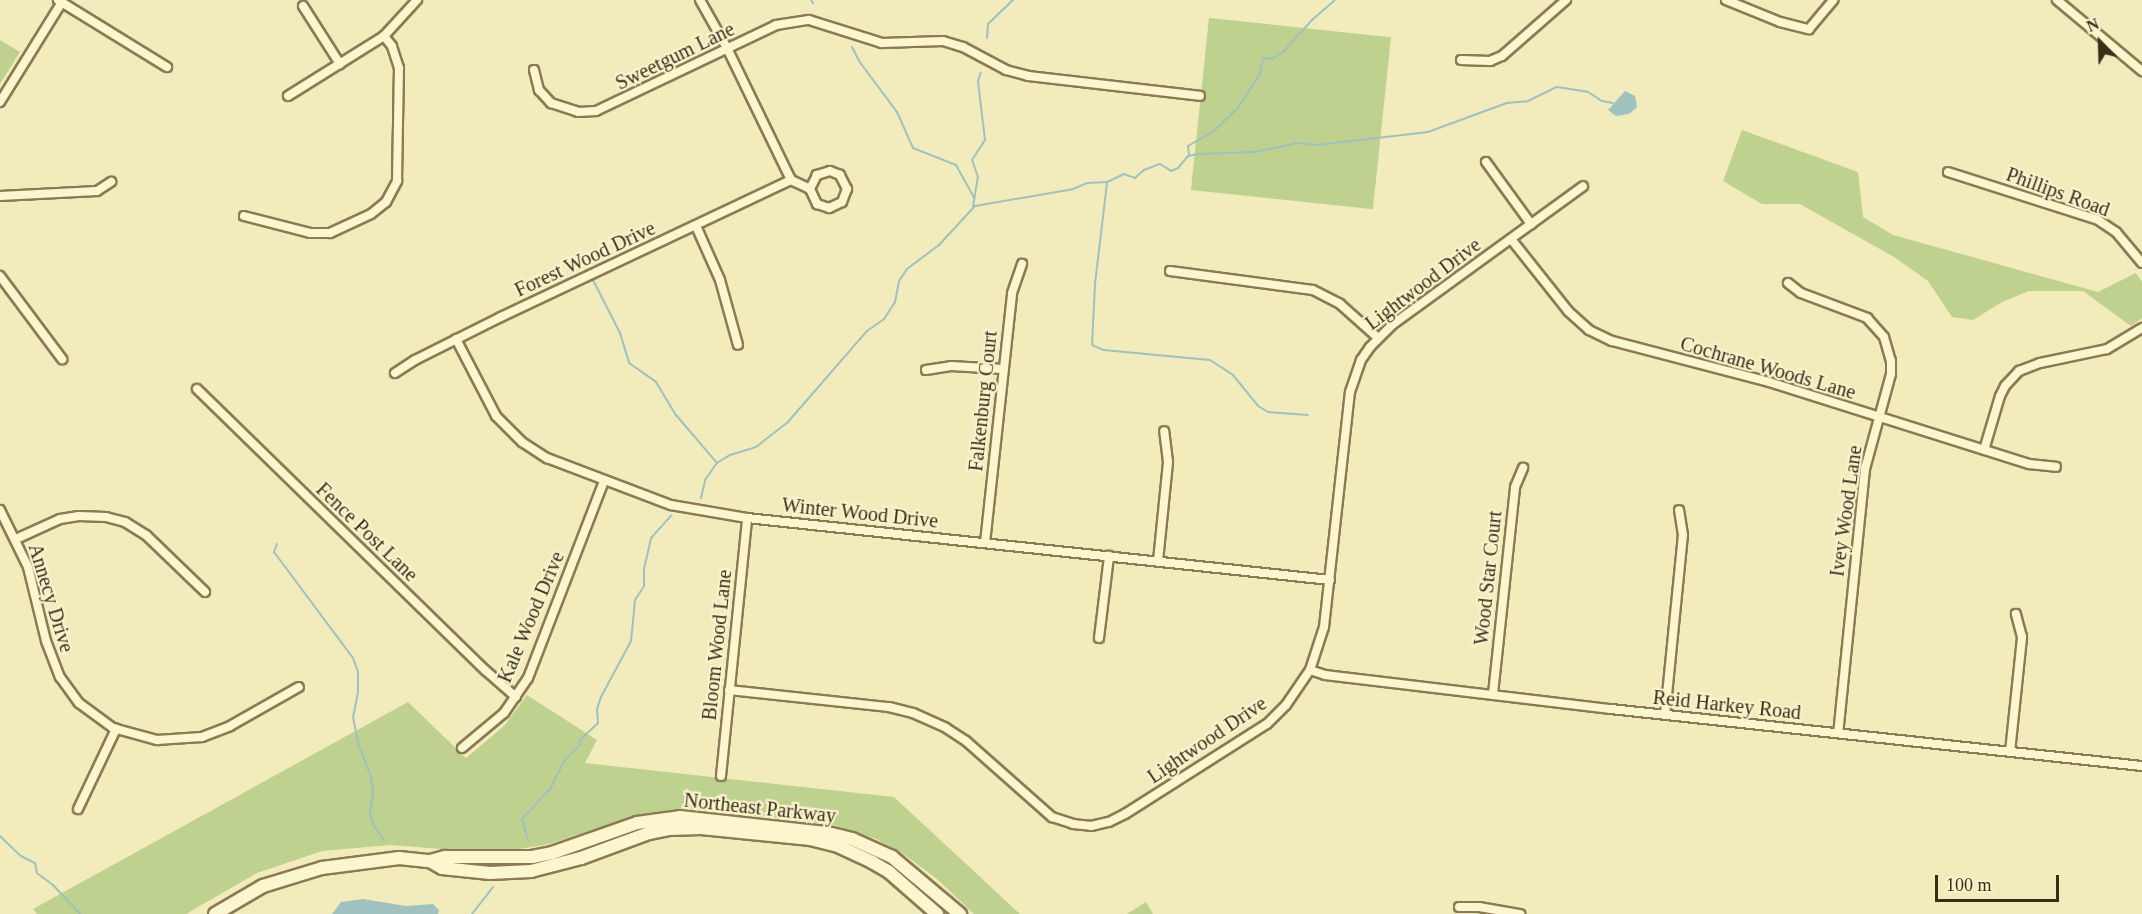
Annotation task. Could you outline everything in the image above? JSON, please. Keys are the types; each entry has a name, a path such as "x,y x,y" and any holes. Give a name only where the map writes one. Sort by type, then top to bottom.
{"street":[{"path":"288,96 384,36 417,0"},
{"path":"700,0 728,48 791,180 810,189 816,204 829,208 842,202 847,189 840,175 830,171 817,175 810,189"},
{"path":"1461,60 1490,61 1502,56 1566,0"},
{"path":"1726,0 1780,22 1809,29 1833,0"},
{"path":"2057,0 2142,71"},
{"path":"0,102 60,1 167,67"},
{"path":"303,6 340,64"},
{"name":"Sweetgum Lane","path":"534,70 538,90 550,103 578,112 596,111 776,25 809,20 882,43 943,41 963,47 1006,70 1028,76 1200,96"},
{"path":"244,216 310,233 330,233 371,214 386,202 397,181 399,169 399,68 392,46 384,36"},
{"path":"1486,162 1531,224"},
{"name":"Phillips Road","path":"1948,172 2098,220 2116,232 2142,263"},
{"name":"Forest Wood Drive","path":"395,373 456,339 791,180"},
{"path":"0,196 97,190 111,182"},
{"name":"Lightwood Drive","path":"729,690 889,707 913,713 946,728 966,741 1043,811 1063,822 1091,826 1109,822 1125,814 1256,731 1286,705 1310,669 1322,638 1350,392 1361,360 1377,337 1584,186"},
{"path":"696,226 720,280 738,345"},
{"name":"Cochrane Woods Lane","path":"1511,239 1568,311 1599,336 1625,345 1769,382 2029,464 2056,466"},
{"name":"Falkenburg Court","path":"985,543 1012,293 1022,264"},
{"path":"1170,271 1313,290 1340,304 1377,337"},
{"path":"0,276 62,359"},
{"name":"Ivey Wood Lane","path":"1788,283 1801,293 1867,318 1884,337 1889,349 1891,374 1864,478 1838,733"},
{"path":"1984,450 2000,396 2019,371 2040,363 2107,349 2142,328"},
{"name":"Winter Wood Drive","path":"456,339 489,404 512,434 547,458 678,507 747,518 1330,580"},
{"path":"926,369 951,366 1003,369"},
{"name":"Fence Post Lane","path":"197,389 485,670 516,697"},
{"path":"1158,561 1168,462 1164,431"},
{"name":"Wood Star Court","path":"1493,694 1515,487 1523,468"},
{"name":"Kale Wood Drive","path":"462,748 494,724 516,697 533,667 604,481"},
{"name":"Annecy Drive","path":"0,510 16,539 35,589 46,641 60,677 79,703 116,729 157,740 202,737 230,726 299,687"},
{"path":"1665,715 1683,535 1679,510"},
{"path":"16,539 60,519 79,516 106,517 125,522 146,536 205,592"},
{"name":"Bloom Wood Lane","path":"721,776 747,518"},
{"path":"1100,638 1109,556"},
{"path":"2010,752 2022,637 2016,614"},
{"name":"Reid Harkey Road","path":"1310,669 1325,675 1665,715 2142,766"},
{"path":"78,809 116,729"},
{"name":"Northeast Parkway","path":"215,914 263,886 322,868 382,859 430,861 445,858 532,857 552,853 637,823 699,817 828,833 852,839 892,857 960,914"},
{"name":"Northeast Parkway","path":"430,861 442,868 490,873 531,871 581,858 649,833 669,829 701,828 799,838 838,846 872,862 888,872 937,914"},
{"path":"1459,907 1479,907 1520,914"}],"green space":[{"path":"1209,18 1391,37 1373,209 1191,190"},
{"path":"0,40 20,52 0,84"},
{"path":"1742,130 1858,172 1863,217 1893,235 2098,292 2136,273 2142,282 2142,318 2131,326 2083,291 2029,291 2002,302 1973,320 1952,317 1928,281 1894,257 1800,204 1762,204 1723,181"},
{"path":"527,695 597,740 585,763 894,797 1020,914 974,914 937,879 902,853 876,839 834,825 712,810 682,809 638,815 549,844 508,851 480,852 390,845 322,851 257,873 186,914 37,914 33,909 408,702 466,758 504,726"},
{"path":"1146,902 1153,914 1127,914"}],"water":[{"path":"1625,91 1635,96 1637,107 1629,114 1616,116 1608,110"},
{"path":"363,899 406,906 433,904 439,910 438,914 332,914 341,902"}],"waterway":[{"path":"987,38 988,24 1013,0"},
{"path":"1189,155 1188,146 1214,131 1238,108 1260,74 1263,58 1272,59 1283,52 1312,20 1335,0"},
{"path":"852,47 859,61 897,112 913,148 956,165 974,198"},
{"path":"973,207 978,177 972,160 985,140 978,81 981,72"},
{"path":"701,498 705,480 717,463 730,455 756,447 787,423 867,331 884,319 895,302 899,281 907,269 939,245 975,206 1073,189 1087,183 1107,182 1124,174 1135,178 1144,170 1160,164 1171,171 1178,168 1188,156 1199,154 1254,152 1297,143 1317,145 1428,132 1507,103 1528,101 1557,87 1588,92 1602,101 1613,103"},
{"path":"1107,183 1095,284 1092,345 1104,350 1210,360 1233,375 1258,406 1268,412 1308,415"},
{"path":"593,280 620,333 629,363 656,382 676,415 717,463"},
{"path":"528,840 522,819 550,789 564,761 579,746 581,739 598,723 597,709 601,697 631,641 635,600 644,586 644,569 651,538 671,516"},
{"path":"277,544 274,552 353,658 358,672 358,692 353,717 358,743 371,777 373,792 370,813 374,826 384,840"},
{"path":"0,836 21,856 35,863 37,873 53,885 80,914"},
{"path":"472,914 493,887"}]}
